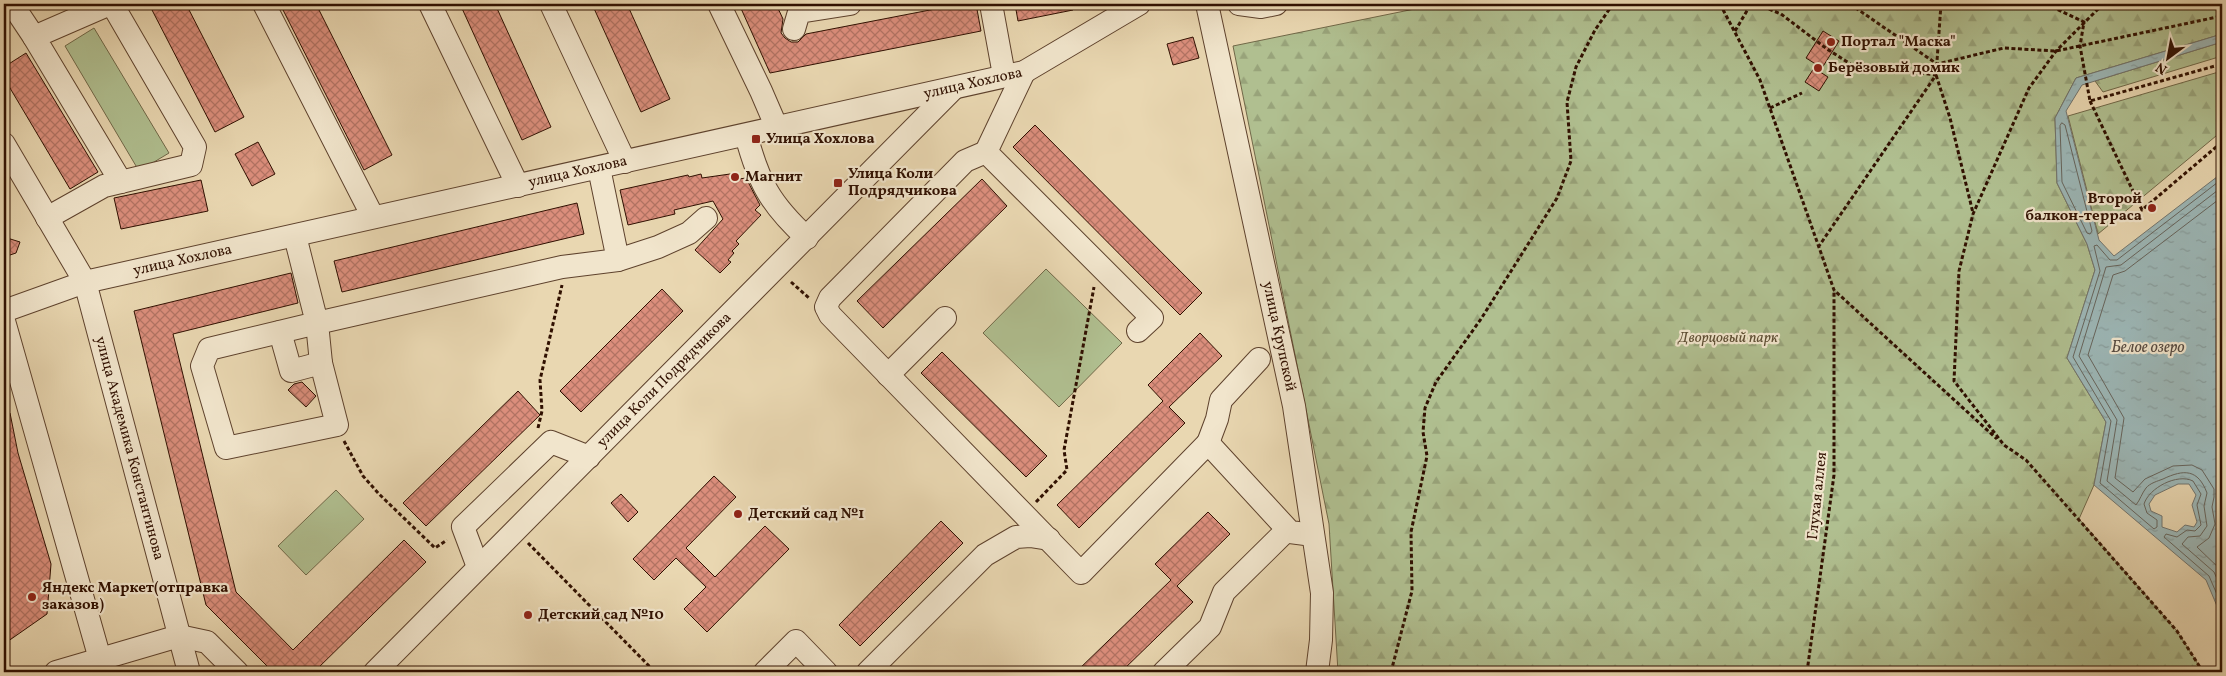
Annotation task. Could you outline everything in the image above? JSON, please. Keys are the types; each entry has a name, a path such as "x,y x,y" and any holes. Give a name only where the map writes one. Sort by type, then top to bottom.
{"street":[{"path":"12,4 34,37 121,182"},
{"path":"34,37 111,4 195,147 191,165 104,186 47,218"},
{"path":"264,4 373,217"},
{"path":"430,4 518,186"},
{"path":"551,4 625,162"},
{"path":"719,4 762,91 777,128"},
{"path":"794,29 798,12 850,4"},
{"path":"991,4 1014,74 986,152 965,161 830,298 826,307 830,315 1081,572 1208,443 1218,419 1221,400 1259,360"},
{"name":"улица Хохлова","path":"4,311 85,282 1014,74 1137,4"},
{"name":"улица Крупской","path":"1207,4 1294,406 1322,593 1321,640 1317,672"},
{"path":"1239,4 1261,7 1276,4"},
{"name":"улица Коли Подрядчикова","path":"375,672 953,89"},
{"path":"891,103 906,110 909,114 911,120 906,137"},
{"path":"746,135 756,169 775,187 788,221 807,238"},
{"name":"улица Академика Константинова","path":"4,144 85,282 189,672"},
{"path":"986,152 1152,318 1138,332"},
{"path":"599,168 618,260"},
{"path":"295,236 317,323 320,363 337,425 226,448 202,366 209,349 317,323 567,266 618,260 658,247 689,233 706,218"},
{"path":"888,375 945,318"},
{"path":"4,321 100,659"},
{"path":"280,332 291,371 320,363"},
{"path":"478,568 463,527 551,442 588,457"},
{"path":"1208,443 1287,530 1314,535"},
{"path":"1164,672 1210,626 1224,592 1287,530"},
{"path":"868,672 985,555 1016,537 1030,536 1049,539"},
{"path":"56,672 179,636 207,642 237,672"},
{"path":"765,672 796,641 826,672"}],"path":[{"path":"1391,672 1412,591 1411,532 1426,456 1423,432 1425,408 1436,382 1486,312 1557,198 1571,161 1567,102 1576,67 1595,30 1613,4"},
{"path":"1720,4 1760,80 1834,290 2004,445 2026,460 2177,631 2203,672"},
{"path":"1735,31 1751,4"},
{"path":"1757,4 1781,14 1825,51 1852,65 1936,74"},
{"path":"1850,4 1937,64 2004,48 2056,51 2222,16"},
{"path":"1941,4 1936,74 1950,118 1973,214"},
{"path":"2046,4 2084,22"},
{"path":"2004,445 1954,381 1959,271 1973,214 2029,88 2056,51 2102,4"},
{"path":"2084,22 2080,46 2090,101 2142,210 2222,142"},
{"path":"2090,101 2222,64"},
{"path":"1818,246 1936,74"},
{"path":"1770,108 1802,93"},
{"path":"1024,514 1068,470 1064,450 1098,264"},
{"path":"531,461 542,411 540,380 567,266"},
{"name":"Глухая аллея","path":"1807,672 1834,475 1834,290"},
{"path":"337,425 364,476 379,494 435,548 463,527"},
{"path":"515,530 655,672"}],"green space":[{"name":"Дворцовый парк","path":"1439,4 2222,4 2222,34 2076,78 2055,118 2057,183 2087,244 2095,270 2067,358 2106,422 2094,485 2079,519 2177,631 2203,672 1338,672 1329,524 1233,46"},
{"path":"94,28 169,153 139,171 65,46"},
{"path":"2222,42 2222,56 2103,92 2095,81"},
{"path":"2222,71 2222,131 2098,234 2068,116"},
{"path":"1046,269 1122,343 1059,407 983,333"},
{"path":"336,490 364,519 306,575 278,546"}],"water":[{"name":"Белое озеро","path":"2222,34 2222,42 2082,85 2066,111 2099,240 2114,256 2222,173 2222,618 2206,580 2094,485 2106,422 2067,358 2095,270 2087,244 2057,183 2055,118 2076,78","holes":["2178,484 2189,484 2196,495 2192,505 2197,522 2194,527 2185,525 2177,532 2162,527 2162,516 2151,511 2149,504 2155,495"]}],"building":[{"path":"164,4 186,4 244,117 215,132 152,10"},
{"path":"280,4 316,4 392,155 364,170"},
{"path":"460,4 495,4 551,127 522,140"},
{"path":"592,4 627,4 670,99 641,112"},
{"path":"739,4 776,4 783,19 781,33 791,42 798,42 806,34 961,4 976,4 981,31 770,73"},
{"path":"1015,4 1072,4 1073,10 1018,21"},
{"path":"1823,31 1839,41 1822,68 1806,58"},
{"path":"1193,37 1199,58 1173,65 1167,44"},
{"path":"26,53 98,172 70,189 4,78 4,67"},
{"path":"1814,68 1828,77 1819,91 1805,82"},
{"path":"1035,125 1202,293 1180,315 1013,147"},
{"path":"258,142 275,174 252,186 235,154"},
{"path":"737,173 739,179 746,178 760,205 755,210 761,215 736,241 739,244 732,251 734,253 728,260 731,262 720,273 695,250 723,219 713,201 674,210 675,214 628,225 620,190 688,175 689,177 701,174 702,178"},
{"path":"982,179 1007,206 883,328 857,301"},
{"path":"201,180 208,211 121,229 114,198"},
{"path":"577,203 584,234 342,292 334,261"},
{"path":"4,237 20,242 16,253 4,257"},
{"path":"291,273 298,303 173,334 236,592 293,650 404,540 426,562 314,672 273,672 206,605 134,311"},
{"path":"662,289 683,311 581,412 560,391"},
{"path":"1200,333 1222,356 1169,407 1185,423 1079,528 1057,505 1163,401 1148,385"},
{"path":"942,352 1047,456 1026,477 921,373"},
{"path":"302,382 316,396 306,407 288,390 294,384"},
{"path":"518,391 540,415 426,526 403,503"},
{"path":"4,413 10,413 18,453 51,564 47,614 4,644"},
{"path":"714,476 736,497 686,548 715,577 765,526 789,549 707,632 684,609 706,587 676,558 654,580 633,559"},
{"path":"621,494 638,512 628,522 611,503"},
{"path":"1208,512 1230,534 1177,586 1193,602 1121,672 1076,672 1171,580 1155,564"},
{"path":"941,521 963,543 860,646 839,625"}],"place":[{"name":"Портал \"Маска\"","path":"1831,42"},
{"name":"Берёзовый домик","path":"1818,68"},
{"name":"Улица Хохлова","path":"756,139"},
{"name":"Магнит","path":"735,177"},
{"name":"Улица Коли Подрядчикова","path":"838,183"},
{"name":"Второй балкон-терраса","path":"2152,208"},
{"name":"Детский сад №1","path":"738,514"},
{"name":"Яндекс Маркет(отправка заказов)","path":"32,597"},
{"name":"Детский сад №10","path":"528,615"}]}
